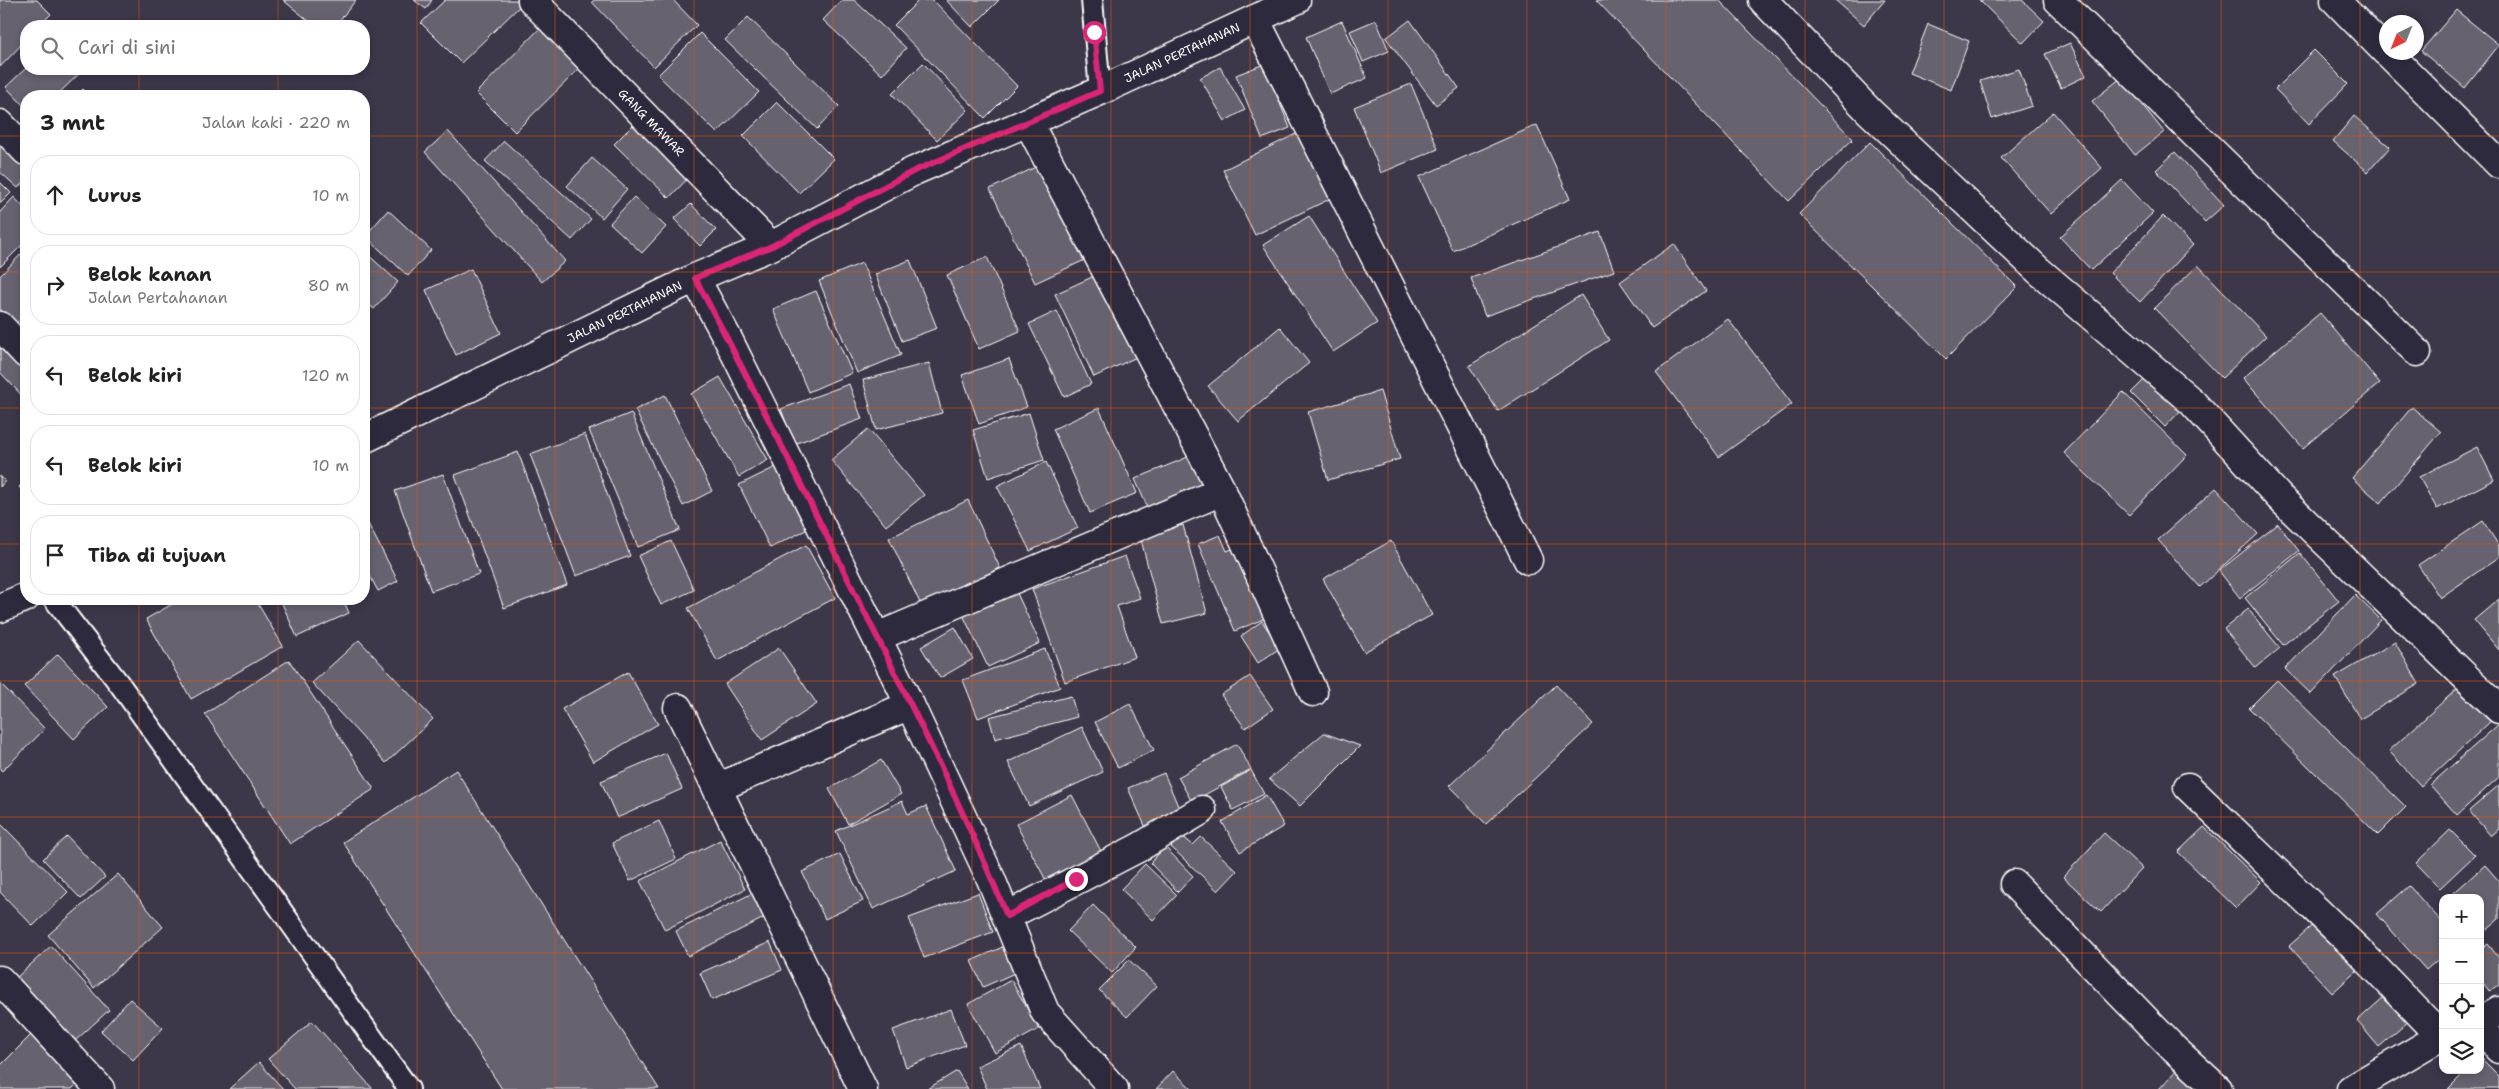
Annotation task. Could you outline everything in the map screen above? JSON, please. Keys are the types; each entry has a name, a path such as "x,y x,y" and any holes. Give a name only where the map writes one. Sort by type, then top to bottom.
{"street":[{"name":"GANG MAWAR","path":"532,0 772,246"},
{"name":"JALAN PERTAHANAN","path":"370,436 695,278 772,246 914,171 1100,91 1296,0"},
{"path":"1763,0 1870,112 2032,264 2192,402 2279,497 2499,709"},
{"path":"2058,0 2417,352"},
{"path":"2335,0 2379,44"},
{"path":"1256,19 1528,560"},
{"path":"2395,60 2499,164"},
{"path":"1028,122 1222,491 1313,692"},
{"path":"0,124 20,145"},
{"path":"695,278 728,339 910,705 992,878 1045,1012 1114,1089"},
{"path":"0,326 20,348"},
{"path":"877,637 1222,491"},
{"path":"0,608 20,600"},
{"path":"717,788 910,705"},
{"path":"678,708 863,1089"},
{"path":"2188,788 2358,950 2439,1033"},
{"path":"1007,916 1138,848 1202,810"},
{"path":"2014,884 2174,1049 2218,1089"},
{"path":"0,980 100,1089"},
{"path":"2484,1020 2499,1011"},
{"path":"2484,1033 2499,1049"},
{"path":"2351,1089 2439,1038"}],"lane":[{"path":"1092,0 1100,91"},
{"path":"59,605 121,686 409,1089"}],"building":[{"path":"0,0 37,0 51,14 45,20 20,20 20,46 0,67"},
{"path":"283,0 356,0 340,20 308,20"},
{"path":"414,0 432,0 426,9"},
{"path":"445,0 518,0 522,4 461,63 421,23"},
{"path":"594,0 673,0 697,25 654,67 592,2"},
{"path":"842,0 854,0 906,48 882,75 823,20"},
{"path":"919,0 933,0 1017,86 985,118 894,25"},
{"path":"946,0 999,0 972,27"},
{"path":"1596,0 1719,0 1853,139 1789,201"},
{"path":"1835,0 1885,0 1864,25"},
{"path":"1979,0 2022,0 2044,21 2023,43"},
{"path":"2456,10 2499,45 2465,88 2424,54 2424,47"},
{"path":"748,17 839,106 817,129 725,40"},
{"path":"1376,20 1389,51 1363,62 1350,31"},
{"path":"1410,20 1459,88 1436,105 1386,38"},
{"path":"547,21 587,61 515,132 476,93"},
{"path":"1342,21 1367,78 1330,94 1306,37"},
{"path":"1928,24 1969,41 1951,90 1909,73"},
{"path":"700,33 759,92 717,133 658,75"},
{"path":"2070,43 2086,76 2061,88 2045,54"},
{"path":"2314,50 2348,84 2309,124 2275,89"},
{"path":"923,63 968,110 937,140 892,94"},
{"path":"1264,64 1290,128 1262,139 1236,75"},
{"path":"1220,67 1245,110 1225,121 1200,78"},
{"path":"2019,69 2032,106 1992,119 1980,81"},
{"path":"20,74 78,75 62,90 20,90 20,102 6,87"},
{"path":"2121,78 2164,132 2135,155 2092,101"},
{"path":"1411,84 1438,149 1381,173 1354,107"},
{"path":"777,102 834,159 799,193 743,136"},
{"path":"2053,112 2102,168 2051,214 2001,158"},
{"path":"2354,116 2390,147 2368,172 2333,141"},
{"path":"635,123 690,176 669,198 614,144"},
{"path":"1537,125 1570,199 1453,251 1419,177"},
{"path":"1306,129 1338,195 1255,235 1223,170"},
{"path":"448,131 565,261 542,282 425,152"},
{"path":"0,139 20,157 20,186 18,188 0,172"},
{"path":"504,141 591,219 572,240 485,161"},
{"path":"1870,142 2017,287 1946,359 1799,214"},
{"path":"2175,152 2224,205 2205,222 2156,170"},
{"path":"592,158 627,189 602,218 567,186"},
{"path":"1042,164 1087,259 1035,283 990,189"},
{"path":"2122,180 2153,213 2091,270 2060,237"},
{"path":"0,182 11,193 0,204"},
{"path":"14,197 20,204 20,247 0,267 0,212"},
{"path":"634,197 666,227 642,253 610,223"},
{"path":"691,204 716,230 700,246 674,219"},
{"path":"388,210 431,250 408,276 370,241 370,230"},
{"path":"1309,216 1377,323 1333,352 1263,245"},
{"path":"2163,216 2193,245 2140,302 2110,273"},
{"path":"1600,232 1614,271 1485,316 1471,278"},
{"path":"1674,244 1706,291 1652,328 1620,282"},
{"path":"20,255 20,320 16,324 0,309 0,276"},
{"path":"370,256 398,282 374,309 370,305"},
{"path":"987,257 1020,331 979,349 947,275"},
{"path":"910,260 937,328 902,341 875,274"},
{"path":"862,263 901,355 857,373 819,281"},
{"path":"2198,265 2266,336 2222,378 2154,308"},
{"path":"471,269 501,333 456,355 426,290"},
{"path":"1103,272 1143,354 1094,377 1055,294"},
{"path":"816,291 852,373 808,392 773,309"},
{"path":"1581,295 1609,340 1498,411 1469,366"},
{"path":"1057,311 1091,384 1064,397 1029,324"},
{"path":"2320,313 2380,383 2303,448 2243,378"},
{"path":"1728,319 1792,404 1719,457 1656,372"},
{"path":"1280,327 1309,363 1238,421 1208,386"},
{"path":"0,335 20,357 20,394 0,372"},
{"path":"1009,359 1027,407 979,424 962,375"},
{"path":"929,363 942,413 876,430 863,380"},
{"path":"2152,372 2185,406 2165,427 2131,393"},
{"path":"720,377 768,460 739,477 691,394"},
{"path":"849,384 862,419 794,444 781,409"},
{"path":"1380,391 1400,459 1328,480 1308,412"},
{"path":"2123,392 2187,455 2129,515 2064,453"},
{"path":"665,395 712,491 683,506 635,410"},
{"path":"2412,407 2441,432 2381,503 2352,478"},
{"path":"1099,408 1137,493 1090,513 1053,429"},
{"path":"631,413 680,530 638,547 589,430"},
{"path":"1029,413 1044,460 988,478 973,430"},
{"path":"868,429 924,495 886,526 831,460"},
{"path":"585,434 630,556 576,576 530,454"},
{"path":"2477,447 2494,480 2437,509 2419,477"},
{"path":"518,452 567,585 504,608 455,475"},
{"path":"1200,452 1216,490 1152,518 1135,479"},
{"path":"1046,462 1078,528 1030,551 997,486"},
{"path":"780,465 810,528 770,548 739,485"},
{"path":"443,474 479,574 431,591 395,491"},
{"path":"0,476 5,481 0,487"},
{"path":"2216,488 2258,534 2200,587 2158,540"},
{"path":"968,500 1000,568 921,605 889,538"},
{"path":"2483,521 2499,546 2499,557 2440,598 2418,565"},
{"path":"2278,524 2299,551 2240,598 2219,571"},
{"path":"1183,525 1207,613 1163,624 1140,536"},
{"path":"370,527 398,581 378,591 370,576"},
{"path":"1220,535 1227,551 1237,547 1275,614 1235,631 1198,544"},
{"path":"671,541 694,590 661,605 638,556"},
{"path":"1391,541 1432,615 1364,652 1323,579"},
{"path":"806,545 835,598 717,661 688,608"},
{"path":"2300,553 2339,601 2283,645 2245,598"},
{"path":"1125,556 1140,598 1117,606 1135,657 1065,682 1032,589"},
{"path":"1016,591 1040,643 988,667 963,615"},
{"path":"2355,595 2381,620 2311,694 2285,669"},
{"path":"2499,599 2499,650 2474,620"},
{"path":"170,605 259,605 283,646 191,699 146,619"},
{"path":"283,605 346,605 349,613 297,637"},
{"path":"2248,609 2280,648 2256,668 2224,629"},
{"path":"1262,621 1280,648 1258,663 1241,636"},
{"path":"955,627 973,659 940,678 921,647"},
{"path":"359,640 433,719 386,763 312,683"},
{"path":"2395,642 2419,684 2360,719 2335,677"},
{"path":"779,648 817,704 762,740 725,684"},
{"path":"1045,649 1060,687 978,718 963,680"},
{"path":"58,654 108,707 74,739 24,686"},
{"path":"289,660 374,789 290,844 205,714"},
{"path":"628,672 658,724 593,762 562,709"},
{"path":"1250,676 1273,709 1245,728 1221,695"},
{"path":"2277,680 2406,807 2378,835 2249,708"},
{"path":"0,683 45,729 2,771 0,769"},
{"path":"1556,685 1593,724 1486,824 1449,786"},
{"path":"2459,687 2491,721 2421,786 2389,751"},
{"path":"1071,696 1077,717 995,739 989,717"},
{"path":"1130,704 1154,750 1118,768 1095,722"},
{"path":"2499,724 2499,777 2457,815 2430,785"},
{"path":"1082,727 1103,772 1029,806 1008,762"},
{"path":"1324,733 1360,746 1300,806 1269,779"},
{"path":"1237,744 1251,769 1192,802 1178,777"},
{"path":"666,753 682,789 617,818 601,781"},
{"path":"881,760 901,794 848,824 829,789"},
{"path":"456,770 659,1089 502,1089 343,842"},
{"path":"1251,770 1264,794 1233,810 1221,787"},
{"path":"1164,773 1181,813 1146,828 1128,788"},
{"path":"2499,785 2499,829 2491,836 2469,811"},
{"path":"1072,795 1104,857 1049,886 1016,824"},
{"path":"1266,795 1284,826 1240,852 1222,822"},
{"path":"902,801 908,814 926,806 956,871 873,909 836,831"},
{"path":"659,821 676,859 630,881 612,843"},
{"path":"0,823 68,892 33,926 0,892"},
{"path":"2204,827 2261,882 2236,908 2178,852"},
{"path":"2450,830 2475,855 2440,888 2416,863"},
{"path":"2104,833 2142,868 2101,912 2063,877"},
{"path":"67,836 105,877 81,899 43,859"},
{"path":"1182,836 1193,845 1201,837 1237,871 1218,891 1171,847"},
{"path":"720,840 745,889 665,930 640,881"},
{"path":"1165,847 1193,876 1178,892 1150,863"},
{"path":"840,854 863,901 825,919 802,872"},
{"path":"1145,864 1177,895 1153,920 1121,889"},
{"path":"2485,865 2499,881 2499,919 2484,932 2484,894 2452,894"},
{"path":"118,874 163,927 94,988 48,935"},
{"path":"2409,886 2439,919 2439,959 2426,970 2377,914"},
{"path":"759,890 772,914 688,956 676,931"},
{"path":"978,893 993,932 924,958 909,918"},
{"path":"1093,905 1136,947 1112,973 1068,931"},
{"path":"2317,921 2360,968 2332,993 2289,946"},
{"path":"770,942 782,970 712,1000 700,973"},
{"path":"1014,942 1026,968 983,987 971,961"},
{"path":"2488,944 2499,958 2499,985 2490,992 2484,984 2484,947"},
{"path":"51,946 109,1010 75,1041 17,977"},
{"path":"1129,960 1157,986 1127,1017 1099,990"},
{"path":"1011,980 1039,1029 995,1053 968,1004"},
{"path":"2394,988 2417,1014 2379,1047 2357,1021"},
{"path":"130,999 163,1028 133,1060 101,1031"},
{"path":"951,1009 965,1045 906,1067 893,1030"},
{"path":"312,1021 373,1089 295,1089 268,1059"},
{"path":"31,1035 78,1083 72,1089 0,1089 0,1066"},
{"path":"1021,1046 1040,1089 987,1089 977,1066"},
{"path":"2484,1061 2499,1076 2499,1089 2448,1089 2463,1074 2484,1074"},
{"path":"259,1062 283,1089 229,1089"},
{"path":"2178,1068 2202,1089 2159,1089"},
{"path":"957,1071 968,1089 927,1089"},
{"path":"1173,1071 1192,1089 1156,1089"}],"route":[{"path":"1076,879 1007,916 992,878 877,637 728,339 695,278 772,246 914,171 1100,91 1094,32"}]}
